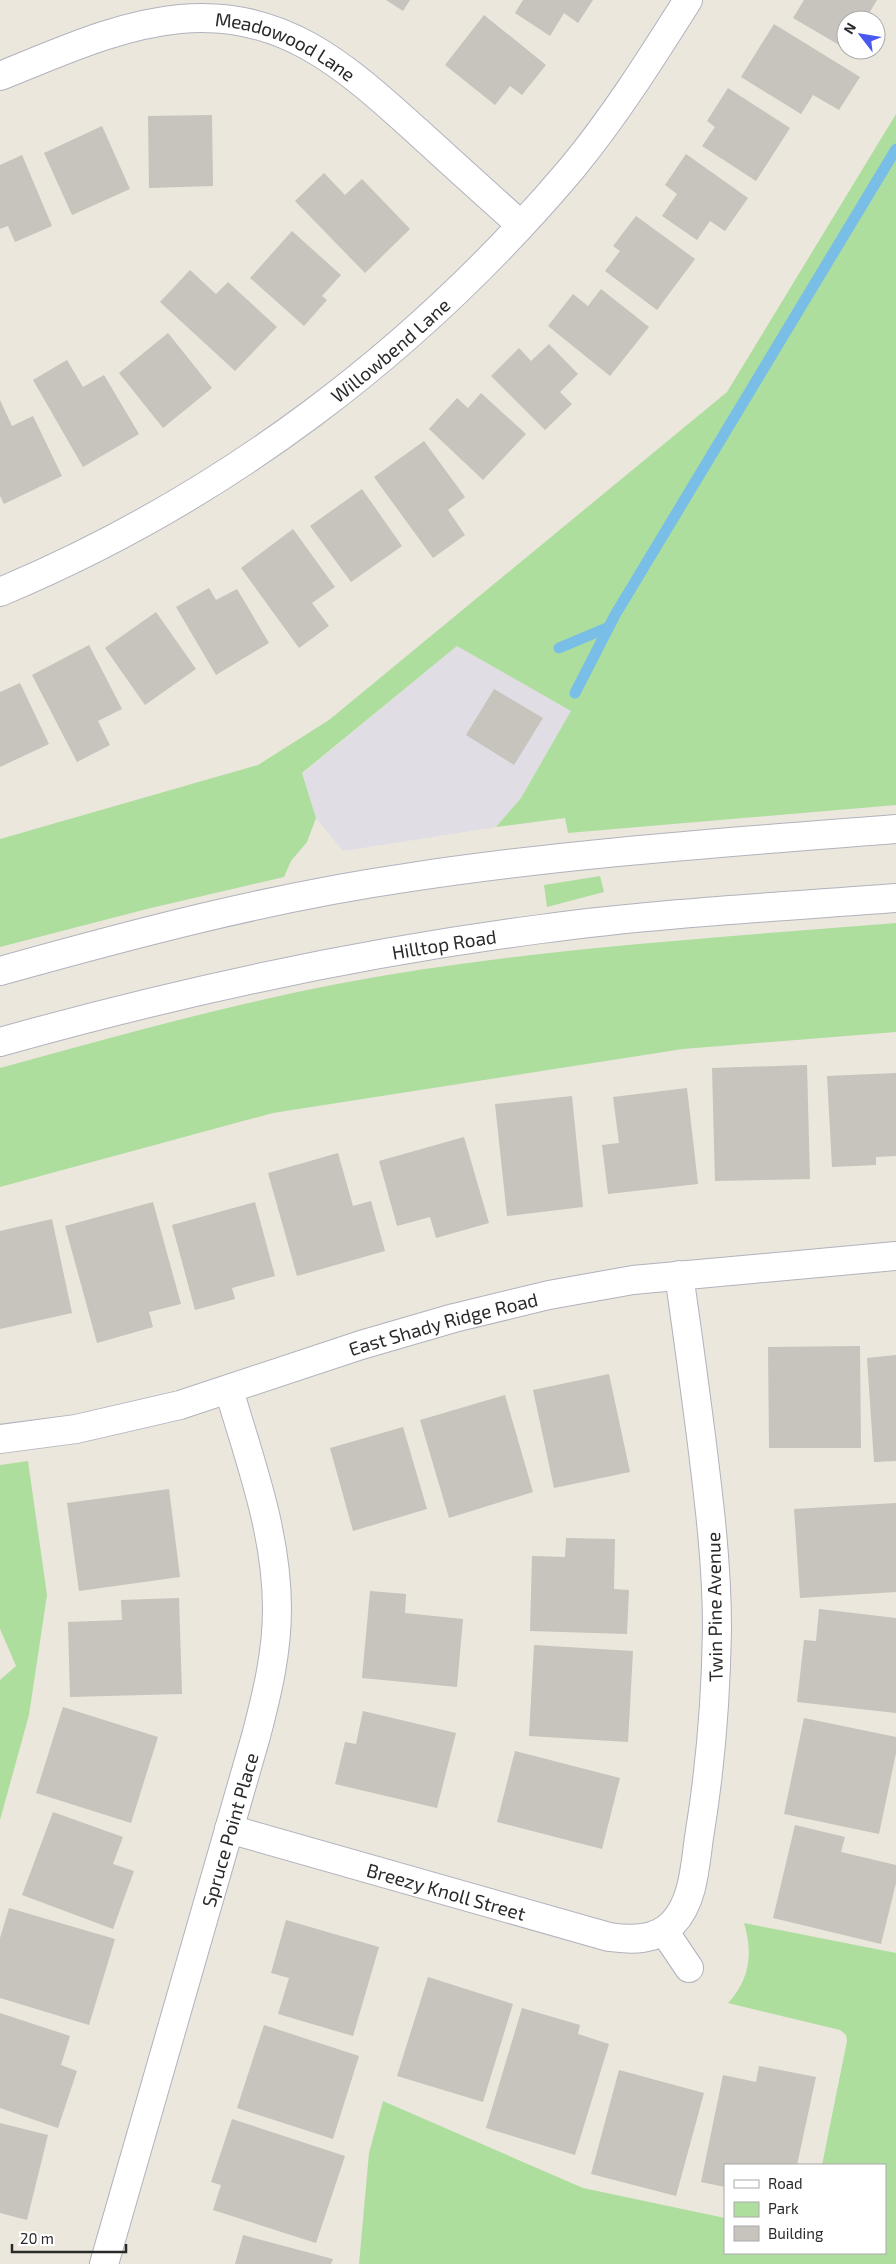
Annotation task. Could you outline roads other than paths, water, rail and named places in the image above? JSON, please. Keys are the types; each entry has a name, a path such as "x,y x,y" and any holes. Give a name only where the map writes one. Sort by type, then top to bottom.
{"street":[{"name":"Willowbend Lane","path":"0,592 86,554 207,486 301,422 378,362 483,267 572,167 598,134 688,0"},
{"name":"Meadowood Lane","path":"0,76 120,30 148,24 204,17 253,23 322,53 357,77 521,225"},
{"path":"0,970 132,935 255,906 406,877 567,857 896,829"},
{"name":"Hilltop Road","path":"0,1042 228,983 448,942 627,919 896,898"},
{"name":"East Shady Ridge Road","path":"0,1439 104,1423 180,1405 368,1343 492,1309 606,1284 679,1275 896,1256"},
{"name":"Twin Pine Avenue","path":"664,1931 681,1913 691,1886 712,1746 717,1660 715,1572 711,1514 679,1275"},
{"name":"Spruce Point Place","path":"104,2264 230,1829 267,1694 274,1654 277,1608 271,1544 266,1518 229,1390"},
{"name":"Breezy Knoll Street","path":"230,1829 609,1937 636,1939 664,1931"},
{"path":"664,1931 689,1968"}],"waterway":[{"path":"575,693 615,615 896,149"},
{"path":"559,648 609,627"}]}
